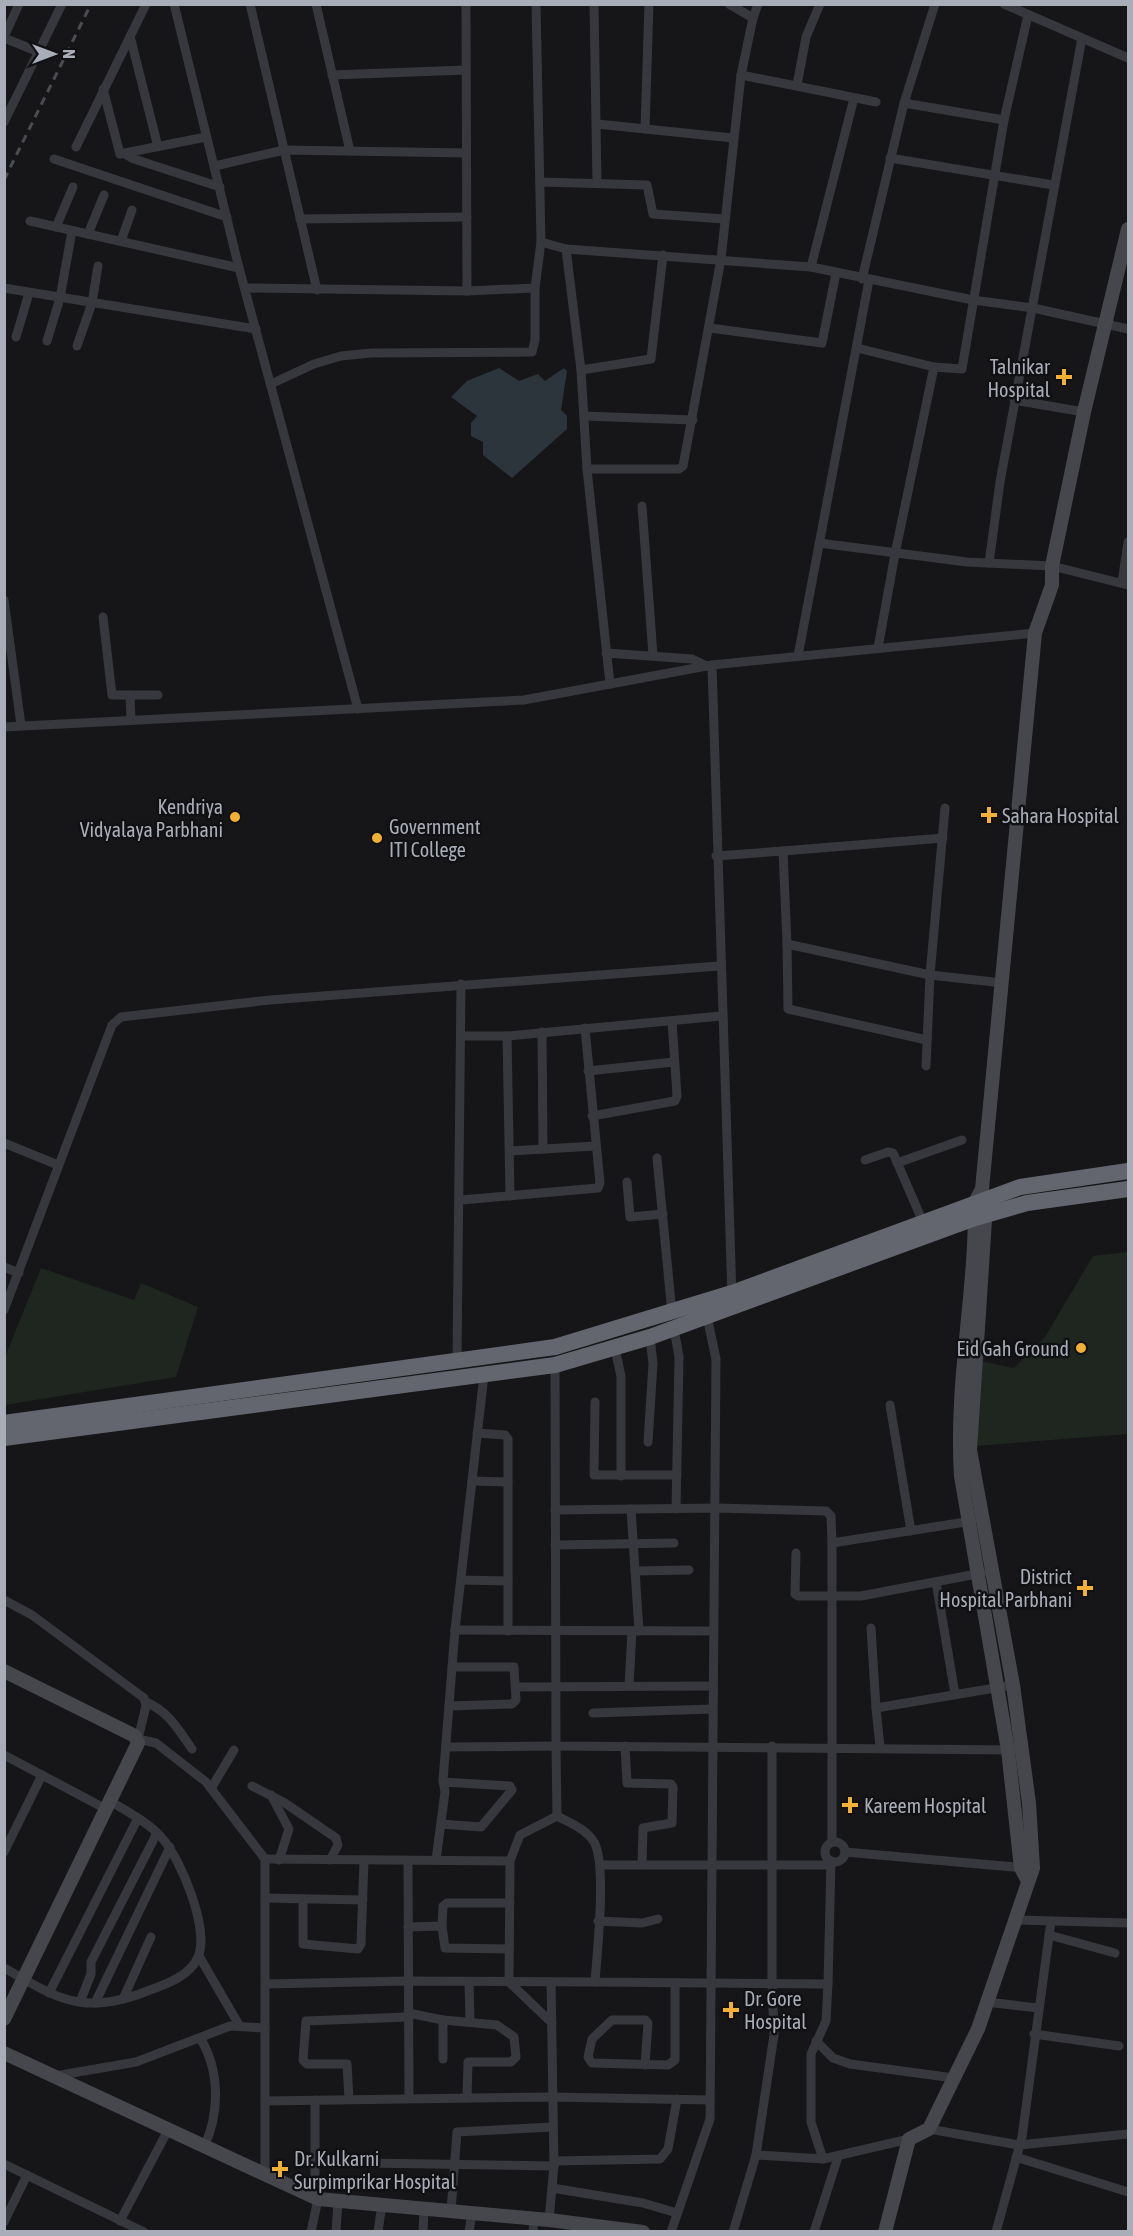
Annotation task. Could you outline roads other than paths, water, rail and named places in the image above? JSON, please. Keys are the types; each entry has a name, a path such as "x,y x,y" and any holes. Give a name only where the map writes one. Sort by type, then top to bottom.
{"highway":[{"path":"4,1423 555,1347 673,1321 733,1300 1020,1187 1128,1171"},
{"path":"733,1300 923,1222 981,1204 1027,1203 1128,1189"},
{"path":"4,1438 555,1365 650,1337 673,1321"},
{"path":"464,1359 478,1376"}],"street":[{"path":"19,4 4,38 39,52"},
{"path":"4,122 62,4"},
{"path":"76,147 146,4"},
{"path":"250,4 317,290"},
{"path":"316,4 350,151"},
{"path":"466,4 467,291"},
{"path":"271,384 314,364 341,356 370,353 532,352 535,340 535,288 541,242 536,4"},
{"path":"594,4 597,183"},
{"path":"645,129 649,4"},
{"path":"729,4 753,18"},
{"path":"587,469 681,469 693,420 710,328 721,259 741,75 758,4"},
{"path":"797,85 806,37 820,4"},
{"path":"798,656 857,348 865,280 890,158 904,103 935,4"},
{"path":"1004,4 1128,58"},
{"path":"177,7 206,137 239,268 358,709"},
{"path":"857,348 934,367 962,369 1004,120 1028,15"},
{"path":"130,36 158,147"},
{"path":"989,563 1014,400 1082,38"},
{"path":"332,75 466,70"},
{"path":"741,75 876,102"},
{"path":"103,89 119,153 220,187"},
{"path":"811,267 854,98"},
{"path":"904,103 1004,120"},
{"path":"597,124 733,138"},
{"path":"125,154 206,137"},
{"path":"215,166 284,150 466,153"},
{"path":"890,158 1053,185"},
{"path":"54,159 227,217"},
{"path":"540,182 647,184 652,211 655,214 725,219"},
{"path":"56,227 73,187"},
{"path":"88,234 104,195"},
{"path":"121,241 132,210"},
{"path":"300,219 467,217"},
{"path":"30,221 239,268"},
{"path":"929,2129 978,2029 1028,1881 1029,1803 998,1687 968,1522 958,1433 1004,983 1035,633 1052,585 1052,566 1084,412 1125,251 1128,229"},
{"path":"46,341 60,298 72,231"},
{"path":"541,242 566,249 811,267 865,280 973,300 1033,308 1128,329"},
{"path":"566,249 581,370 587,469 610,684"},
{"path":"581,370 651,359 663,255"},
{"path":"77,346 92,303 98,266"},
{"path":"710,328 822,343 836,273"},
{"path":"4,288 256,329"},
{"path":"246,288 467,291 535,288"},
{"path":"16,337 29,293"},
{"path":"878,648 934,367"},
{"path":"1014,400 1084,412"},
{"path":"584,416 693,420"},
{"path":"642,506 653,655"},
{"path":"819,543 895,554 989,563 1052,566 1125,584 1128,542"},
{"path":"4,600 21,725"},
{"path":"103,617 111,693 158,695"},
{"path":"4,727 524,700 709,665 1035,633"},
{"path":"606,653 653,655 694,660 709,665"},
{"path":"709,665 733,1300"},
{"path":"130,695 130,720"},
{"path":"926,1066 930,975 945,808"},
{"path":"716,856 943,838"},
{"path":"783,851 788,1009 927,1040"},
{"path":"787,944 930,975 1004,983"},
{"path":"4,1310 112,1025 122,1017 270,1000 719,966"},
{"path":"461,984 464,1359"},
{"path":"462,1036 507,1036 721,1016"},
{"path":"592,1116 672,1103 677,1096 672,1021"},
{"path":"461,1200 594,1190 600,1183 585,1028"},
{"path":"542,1032 543,1149"},
{"path":"507,1036 510,1196"},
{"path":"588,1071 674,1062"},
{"path":"897,1163 962,1140"},
{"path":"4,1143 58,1165"},
{"path":"510,1151 595,1146"},
{"path":"865,1160 891,1152 923,1222"},
{"path":"657,1158 673,1321 679,1357 676,1509"},
{"path":"627,1182 630,1217 663,1214"},
{"path":"981,1204 969,1436 1013,1684 1014,1804 1027,1868"},
{"path":"4,1267 19,1273"},
{"path":"671,2232 707,2131 710,2100 711,1746 716,1508 716,1359 705,1310"},
{"path":"648,1442 653,1364 650,1337"},
{"path":"615,1349 621,1376 621,1476"},
{"path":"555,1365 557,1816"},
{"path":"436,1860 445,1792 443,1782 455,1630 477,1433 478,1376"},
{"path":"595,1402 593,1474 677,1475"},
{"path":"890,1405 911,1531"},
{"path":"477,1433 507,1436 508,1630"},
{"path":"472,1480 508,1482"},
{"path":"555,1510 716,1508 826,1511 831,1516 832,1842 825,1849 825,1854 831,1863 828,1984 826,2020 811,2054 811,2122 823,2159"},
{"path":"629,1686 636,1631 631,1509"},
{"path":"832,1543 984,1519"},
{"path":"555,1545 674,1543"},
{"path":"796,1553 795,1594 832,1597 861,1596 993,1571"},
{"path":"635,1571 689,1570"},
{"path":"460,1580 508,1581"},
{"path":"936,1582 955,1694"},
{"path":"4,1600 32,1616 146,1702 163,1710 177,1725 192,1749"},
{"path":"871,1628 880,1747"},
{"path":"455,1630 713,1631"},
{"path":"449,1706 512,1704 516,1701 515,1669 512,1666 452,1667"},
{"path":"4,1671 138,1739 156,1743 212,1787 264,1859 265,2175"},
{"path":"876,1708 1013,1684"},
{"path":"516,1687 712,1686"},
{"path":"4,2019 138,1743 146,1702"},
{"path":"593,1713 712,1709"},
{"path":"626,1746 627,1783 671,1784 673,1787 672,1823 643,1828 642,1865"},
{"path":"446,1747 772,1746 1015,1750"},
{"path":"733,2232 756,2156 774,2035 772,1746"},
{"path":"212,1787 234,1750"},
{"path":"4,1755 42,1775 138,1818 170,1847 184,1871 195,1907 200,1934 199,1956 239,2025"},
{"path":"4,1852 42,1775"},
{"path":"441,1824 481,1827 512,1790 510,1786 443,1782"},
{"path":"252,1785 336,1838 338,1845 330,1860"},
{"path":"271,1796 289,1829 279,1860"},
{"path":"1014,1804 1029,1803"},
{"path":"552,2023 509,1982 510,1861 520,1835 557,1816"},
{"path":"557,1816 586,1832 596,1844 600,1865 595,1982"},
{"path":"49,1993 138,1818"},
{"path":"80,2002 91,1974 91,1962 157,1833"},
{"path":"832,1842 841,1844 845,1852"},
{"path":"95,2003 170,1847"},
{"path":"600,1865 831,1863 841,1860 845,1852"},
{"path":"845,1852 1027,1868"},
{"path":"264,1859 510,1861"},
{"path":"303,1899 303,1944 358,1949 361,1944 364,1860"},
{"path":"408,1861 409,2098"},
{"path":"265,1898 363,1900"},
{"path":"509,1949 444,1948 442,1926 443,1906 447,1903 510,1903"},
{"path":"598,1921 642,1923 658,1919"},
{"path":"1015,1920 1128,1923"},
{"path":"996,2232 1019,2145 1051,1921"},
{"path":"408,1927 442,1926"},
{"path":"1049,1935 1115,1953"},
{"path":"123,1999 151,1937"},
{"path":"4,1968 49,1993 80,2002 95,2003 123,1999 163,1985 183,1975 199,1956"},
{"path":"266,1984 407,1981 828,1984"},
{"path":"469,1982 470,2020"},
{"path":"549,2220 554,2164 551,1982"},
{"path":"645,2065 648,2022 645,2020 612,2020 591,2042 588,2057 592,2063 645,2065 668,2065 675,2060 675,1983"},
{"path":"987,2002 1038,2008"},
{"path":"349,2099 347,2064 307,2064 303,2060 306,2021 408,2015 443,2020 470,2020 497,2025 510,2032 516,2043 516,2057 511,2062 468,2062 467,2098"},
{"path":"443,2020 443,2059"},
{"path":"55,2076 136,2062 225,2027 239,2025 266,2028"},
{"path":"1034,2034 1119,2046"},
{"path":"200,2038 209,2054 214,2078 214,2121 204,2147"},
{"path":"816,2041 833,2058 850,2064 954,2078"},
{"path":"4,2053 318,2199 471,2213 534,2225 549,2220 643,2232"},
{"path":"265,2102 552,2097 710,2100"},
{"path":"367,2163 554,2164 660,2159 668,2149 677,2099"},
{"path":"311,2232 318,2199 315,2188 315,2100"},
{"path":"451,2211 456,2135 460,2130 553,2127"},
{"path":"756,2156 823,2159 838,2157 909,2139 929,2129 1019,2145 1128,2134"},
{"path":"120,2221 168,2130"},
{"path":"885,2232 909,2139"},
{"path":"814,2232 838,2157"},
{"path":"1016,2157 1128,2192"},
{"path":"4,2164 144,2232"},
{"path":"4,2222 27,2175"},
{"path":"552,2188 643,2203 677,2213"},
{"path":"336,2232 338,2200"},
{"path":"378,2232 382,2204"},
{"path":"423,2232 424,2208"},
{"path":"469,2232 471,2213"}],"railway":[{"path":"4,180 91,4"}],"place":[{"name":"Talnikar Hospital","path":"1064,377"},
{"name":"Sahara Hospital","path":"989,815"},
{"name":"Kendriya Vidyalaya Parbhani","path":"235,817"},
{"name":"Government ITI College","path":"377,838"},
{"name":"Eid Gah Ground","path":"1081,1348"},
{"name":"District Hospital Parbhani","path":"1085,1588"},
{"name":"Kareem Hospital","path":"850,1805"},
{"name":"Dr. Gore Hospital","path":"731,2010"},
{"name":"Dr. Kulkarni Surpimprikar Hospital","path":"280,2169"}]}
